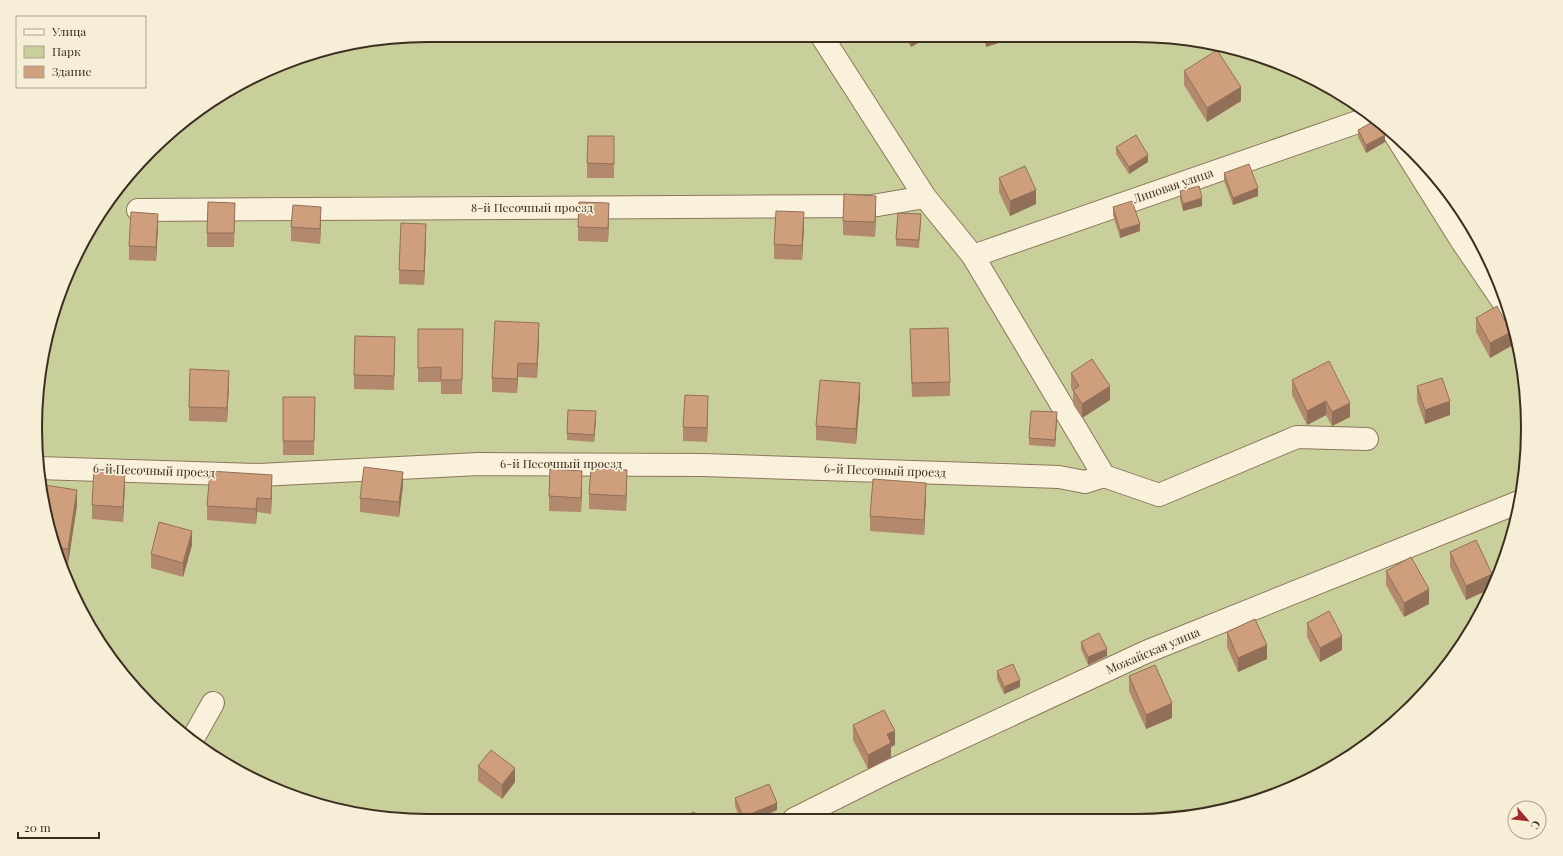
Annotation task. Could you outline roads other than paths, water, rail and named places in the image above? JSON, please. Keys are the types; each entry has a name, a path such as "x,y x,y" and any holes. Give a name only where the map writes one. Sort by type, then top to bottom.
{"lane":[{"path":"825,42 925,197 973,256 1094,479"},
{"name":"Липовая улица","path":"973,256 1366,119"},
{"path":"1407,154 1461,240 1497,292"},
{"name":"8-й Песочный проезд","path":"138,210 872,206 925,197"},
{"name":"6-й Песочный проезд","path":"44,468 259,475 478,464 703,465 1094,479 1159,495 1297,437 1367,439"},
{"name":"Можайская улица","path":"804,814 890,771 1146,652 1514,504"},
{"path":"195,735 213,703"}]}
